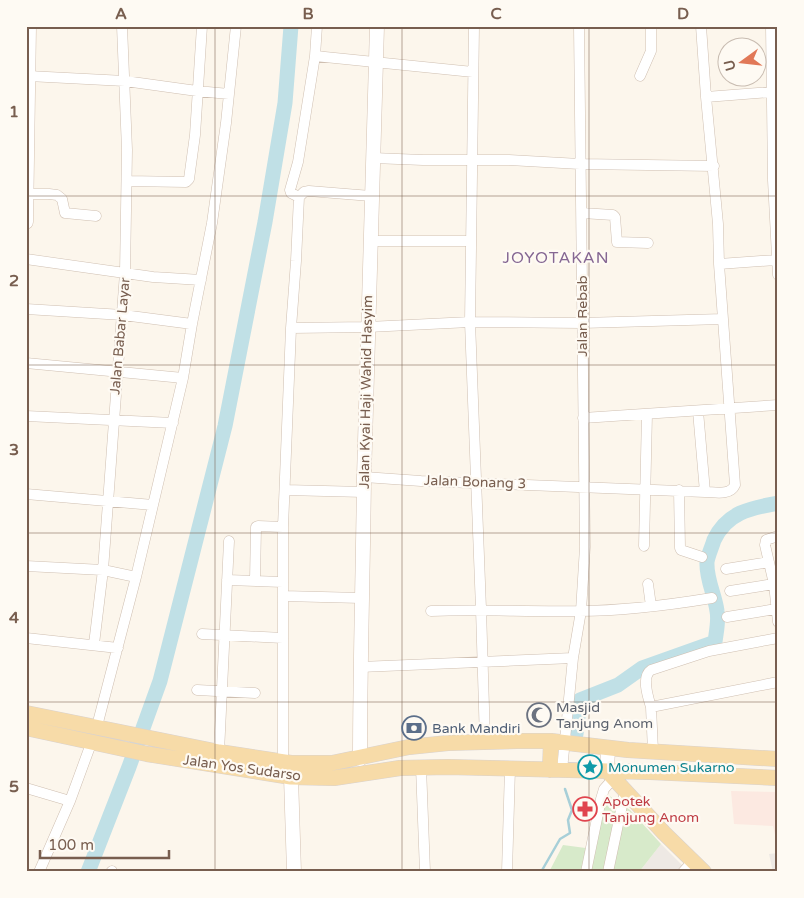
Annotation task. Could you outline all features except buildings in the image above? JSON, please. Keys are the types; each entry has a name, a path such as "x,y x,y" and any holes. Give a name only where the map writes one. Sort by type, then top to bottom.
{"main road":[{"path":"26,222 28,194 28,26"},
{"name":"Jalan Kyai Haji Wahid Hasyim","path":"360,758 361,598 364,548 364,477 377,26"},
{"path":"26,713 219,752 282,762 332,763 409,747 485,741 568,743 608,748 778,759"},
{"name":"Jalan Yos Sudarso","path":"26,728 147,754 292,778 334,778 400,768 421,767 563,770 610,775 778,778"},
{"path":"563,770 568,743"},
{"path":"608,748 610,775 693,868"},
{"path":"292,778 294,872"}],"street":[{"name":"Jalan Babar Layar","path":"94,644 103,570 125,273 127,182 122,26"},
{"path":"127,182 188,181 195,136 202,26"},
{"path":"97,726 136,577 183,378 212,223 236,26"},
{"path":"299,197 291,193 290,190 298,162 317,26"},
{"path":"474,26 470,322 482,609 485,741"},
{"name":"Jalan Rebab","path":"568,743 573,658 581,611 585,548 579,26"},
{"path":"640,76 651,51 651,26"},
{"path":"701,26 706,97 714,166 729,408"},
{"path":"771,26 776,260 778,275"},
{"path":"314,56 473,72"},
{"path":"28,76 124,81 229,94"},
{"path":"706,97 772,92"},
{"path":"373,158 714,166"},
{"path":"282,762 283,527 291,328 299,197 304,192 371,196"},
{"path":"28,194 56,195 62,199 65,213 70,215 96,216"},
{"path":"582,213 613,215 615,217 617,242 648,243"},
{"path":"370,241 470,241"},
{"path":"26,259 182,280 201,280"},
{"path":"719,264 776,260"},
{"path":"26,309 122,315 192,324"},
{"path":"291,328 368,327 470,322 582,323 723,319"},
{"path":"26,363 183,378"},
{"path":"583,418 778,405"},
{"name":"Jalan Bonang 3","path":"364,477 729,492 734,489 735,485 729,408"},
{"path":"698,411 705,492"},
{"path":"644,546 647,414"},
{"path":"26,416 173,424"},
{"path":"285,490 364,492"},
{"path":"679,490 680,548 702,557"},
{"path":"26,494 153,505"},
{"path":"255,580 256,527 283,527"},
{"path":"778,536 766,540 765,545 774,584 778,622"},
{"path":"219,752 229,541"},
{"path":"726,569 769,562"},
{"path":"26,566 103,570 136,577"},
{"path":"226,580 283,582"},
{"path":"648,584 651,606"},
{"path":"730,591 774,584"},
{"path":"283,596 361,598"},
{"path":"430,611 482,609 581,611 651,606 712,598"},
{"path":"727,617 776,610"},
{"path":"202,634 283,638"},
{"path":"26,638 118,648"},
{"path":"654,751 651,707 646,684 646,675 651,670 717,649 778,638"},
{"path":"360,667 573,658"},
{"path":"651,707 778,682"},
{"path":"197,690 255,693"},
{"path":"39,872 70,801 92,741"},
{"path":"421,767 425,872"},
{"path":"507,872 510,768"},
{"path":"586,872 601,799 610,775"},
{"path":"26,788 70,801"},
{"path":"608,872 625,791"}],"shaded area":[{"path":"731,791 778,792 778,848 773,826 734,824"},
{"path":"661,844 689,872 639,872"},
{"path":"778,853 778,872 773,872 769,854"}],"green space":[{"path":"604,792 630,810 661,844 639,872 549,872 563,845 593,849"}],"waterway":[{"path":"88,872 160,681 225,426 265,222 285,103 291,26"},
{"path":"576,734 580,700 618,685 642,668 715,642 718,615 707,568 714,540 719,531 733,517 758,507 778,503"},
{"path":"541,872 560,839 570,833 568,820 572,810 565,789"}],"place":[{"name":"Masjid Tanjung Anom","path":"539,715"},
{"name":"Bank Mandiri","path":"414,728"},
{"name":"Monumen Sukarno","path":"590,767"},
{"name":"Apotek Tanjung Anom","path":"585,809"}],"district":[{"name":"JOYOTAKAN","path":"556,258"}]}
